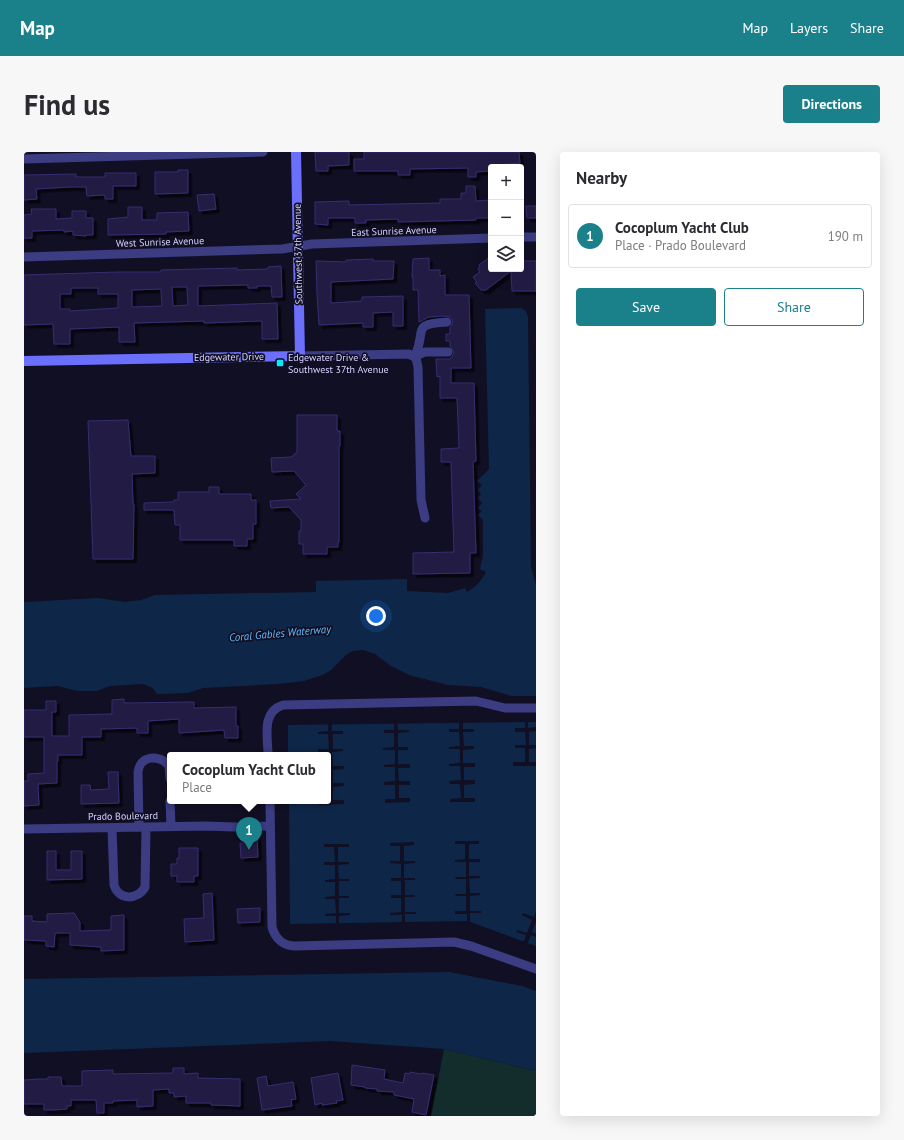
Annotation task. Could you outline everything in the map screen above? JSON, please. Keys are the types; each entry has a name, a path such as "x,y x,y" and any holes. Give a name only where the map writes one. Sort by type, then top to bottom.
{"street":[{"path":"24,159 263,152"},
{"name":"Southwest 37th Avenue","path":"296,152 300,356"},
{"path":"524,237 536,237"},
{"name":"East Sunrise Avenue","path":"297,247 312,244 488,238"},
{"name":"West Sunrise Avenue","path":"24,257 297,247"},
{"path":"425,518 421,500 418,367 415,356 419,346 422,329 425,325 430,323 447,322"},
{"name":"Edgewater Drive","path":"24,361 409,354 415,356 425,352 448,352"},
{"path":"268,752 268,719 273,710 283,705 476,701 505,708 536,708"},
{"path":"112,828 115,889 123,896 134,897 141,893 146,883 138,772 141,764 149,758 161,759 167,764"},
{"path":"170,804 171,826"},
{"path":"270,804 272,927 276,937 286,944 295,946 454,942 471,946 536,970"},
{"name":"Prado Boulevard","path":"24,829 171,826 270,826"}],"green space":[{"path":"444,1049 536,1071 536,1116 431,1116"}],"water":[{"name":"Coral Gables Waterway","path":"521,308 526,311 528,317 531,567 536,585 536,696 512,696 481,687 448,685 409,675 391,666 375,654 363,650 353,651 347,654 330,671 322,675 304,681 278,684 203,688 188,693 157,694 153,688 143,684 110,686 96,691 78,691 57,686 24,688 24,602 98,598 125,602 141,600 155,595 316,592 316,581 407,579 407,591 448,593 465,588 467,592 473,588 486,572 480,569 483,555 483,520 478,515 482,511 478,508 482,503 478,498 481,494 478,490 482,485 477,481 489,469 485,309"},
{"path":"536,722 536,946 468,921 290,924 289,804 331,804 331,752 288,752 288,725"},
{"path":"449,972 522,986 536,991 536,1071 444,1049 330,1041 24,1053 24,979"}],"pier":[{"path":"525,720 528,720 528,728 536,727 536,731 529,732 529,745 536,745 536,748 529,749 529,762 536,762 536,766 513,766 513,762 525,762 525,748 515,748 515,745 526,745 525,732 515,732 515,728 525,728"},
{"path":"394,721 397,721 398,730 409,730 409,732 398,733 398,747 408,747 408,750 398,750 398,764 410,764 410,768 398,768 399,781 410,781 410,785 399,785 399,798 410,798 410,802 385,803 385,799 395,799 395,785 384,785 384,782 395,781 395,767 384,767 384,765 395,764 395,750 383,750 383,748 394,747 394,733 384,733 384,730 394,730"},
{"path":"459,721 463,721 463,729 474,729 474,732 463,732 464,746 474,746 474,749 463,750 463,763 475,763 475,767 464,767 464,780 475,780 475,784 464,785 464,798 475,798 475,802 450,802 450,799 461,798 460,784 450,784 449,781 461,780 460,766 449,766 449,764 460,763 460,749 449,749 449,747 460,746 459,732 449,732 449,729 459,729"},
{"path":"328,722 332,722 332,731 343,731 343,734 333,734 333,749 343,749 343,751 332,752 333,766 344,766 344,769 333,770 333,783 344,783 344,786 333,787 333,800 344,800 344,804 319,805 331,804 331,752 318,752 318,749 329,749 328,734 318,734 318,732 328,731"},
{"path":"455,841 479,841 479,844 469,844 469,859 480,859 480,862 469,862 469,876 480,876 480,878 469,879 470,893 480,893 480,895 470,896 470,911 481,911 481,913 470,913 470,924 467,924 467,914 455,914 455,911 466,911 466,896 456,896 455,894 466,894 466,879 456,879 455,877 466,877 466,862 455,862 455,860 465,859 465,844 455,844"},
{"path":"414,842 414,845 404,846 404,861 415,861 415,863 404,864 404,878 415,878 415,880 405,880 405,895 415,895 415,897 405,897 405,912 416,912 416,914 405,914 405,924 402,924 402,915 390,915 390,913 401,912 401,898 391,898 391,895 401,895 401,881 391,881 391,878 401,878 401,864 390,863 390,861 400,861 400,846 390,846 390,843"},
{"path":"324,844 349,844 349,847 338,847 338,862 349,862 349,864 338,865 339,879 349,879 349,881 339,881 339,896 349,896 349,898 339,898 339,913 350,913 350,915 339,916 339,925 336,925 336,916 325,916 325,914 336,913 335,899 325,899 325,897 335,896 335,882 325,882 325,880 335,879 335,865 324,865 324,862 335,862 334,847 324,847"},
{"path":"536,911 536,921 532,932 536,934 536,937 531,935 527,945 523,944 526,935 516,932 517,930 527,933 532,920 522,915 523,913 534,917"}],"building":[{"path":"315,152 349,152 349,165 328,166 328,171 316,171"},
{"path":"364,152 519,152 520,163 488,164 488,171 476,172 476,177 468,177 468,168 410,169 410,175 398,175 398,171 354,171 354,159 364,159"},
{"path":"178,170 188,170 188,193 155,194 155,172 178,172"},
{"path":"105,173 136,173 136,186 113,186 113,199 105,199 105,195 87,196 86,187 69,187 36,189 37,199 24,200 24,175 76,174 76,177 105,177"},
{"path":"466,186 475,186 476,201 488,200 488,218 476,218 476,220 398,222 398,219 366,220 366,223 355,223 355,218 328,218 328,225 315,224 315,202 349,201 349,205 440,203 440,199 461,199 461,193 466,193"},
{"path":"214,194 216,209 199,211 197,195"},
{"path":"526,206 536,206 536,218 527,218"},
{"path":"128,207 142,207 142,220 157,220 157,213 188,212 189,231 166,232 166,234 108,235 108,219 128,217"},
{"path":"31,209 56,209 56,219 72,218 72,211 86,211 86,218 93,218 93,235 73,235 73,231 64,232 64,230 32,231 32,238 24,238 24,215 32,214"},
{"path":"429,258 429,270 440,270 440,276 445,275 445,295 469,295 471,368 451,368 451,383 474,383 476,461 473,462 476,553 470,553 470,573 413,574 413,553 454,552 451,462 441,462 441,449 459,448 457,398 440,398 440,376 437,377 436,359 450,359 453,355 454,352 450,346 450,341 446,341 446,334 450,334 450,327 453,321 450,317 446,316 429,317 419,322 418,290 413,290 413,259"},
{"path":"488,258 488,272 510,272 486,290 481,290 475,283 477,282 473,277 480,272 478,269 480,267 479,265"},
{"path":"373,259 373,261 394,261 393,279 331,282 331,303 362,301 362,297 403,296 403,326 393,326 393,312 373,313 373,327 363,327 363,323 319,325 316,261 346,262 346,260"},
{"path":"524,261 536,261 536,291 512,291 511,272 524,272"},
{"path":"281,266 282,297 272,297 271,286 257,286 257,288 248,288 248,285 198,286 198,306 277,303 278,339 262,339 262,321 204,323 204,321 134,323 135,342 119,342 119,327 70,329 70,344 54,344 53,324 24,325 24,275 161,272 161,270 237,268 237,270 268,269 268,267","holes":["172,287 187,287 188,305 173,306","71,288 98,288 98,294 118,294 118,308 70,311 70,309 60,309 60,294 71,294","161,289 162,306 132,307 132,290"]},
{"path":"297,415 337,415 337,431 340,431 339,542 338,547 327,547 327,554 303,554 303,544 299,544 301,520 289,507 271,508 270,501 301,499 296,494 306,485 294,471 272,472 271,458 291,457 297,452"},
{"path":"128,420 131,456 155,456 155,473 132,474 134,504 133,559 93,559 88,421"},
{"path":"209,487 219,487 219,494 251,494 251,500 256,500 256,524 253,524 253,539 247,539 247,546 234,546 234,540 180,540 180,525 175,525 174,510 144,510 144,503 174,502 174,500 178,500 178,492 209,492"},
{"path":"124,699 124,703 194,702 194,708 236,707 236,726 238,726 238,738 225,738 224,730 179,733 179,719 148,721 148,733 137,733 137,728 101,729 101,737 82,737 82,755 58,755 57,783 38,784 39,805 24,806 24,781 28,781 28,774 44,773 44,737 24,737 24,710 46,710 46,701 56,701 56,712 52,712 52,736 69,736 69,715 112,714 112,700"},
{"path":"108,772 118,772 119,803 81,804 81,785 90,785 91,790 109,789"},
{"path":"257,836 258,857 241,858 240,843 245,843 245,837"},
{"path":"179,848 198,848 198,876 194,876 194,882 177,882 177,876 171,876 171,864 177,864 177,858 179,858"},
{"path":"47,851 56,851 56,870 71,870 71,851 82,851 82,879 47,880"},
{"path":"212,893 214,940 185,942 184,919 204,918 203,894"},
{"path":"260,908 260,922 238,923 237,909"},
{"path":"74,913 80,922 80,931 111,930 111,916 124,915 124,950 101,951 101,947 70,945 70,933 55,933 54,947 46,946 46,941 24,940 24,916 32,916 32,921 47,922 47,914"},
{"path":"352,1065 385,1070 384,1079 403,1083 405,1073 410,1074 410,1072 434,1075 426,1115 412,1112 414,1099 394,1095 394,1092 377,1091 377,1089 351,1085"},
{"path":"173,1068 184,1068 184,1074 198,1073 198,1078 240,1079 240,1106 211,1105 211,1103 186,1103 186,1096 174,1097 174,1093 169,1093 169,1089 153,1090 153,1106 137,1107 137,1100 113,1101 113,1103 104,1103 104,1113 97,1113 96,1100 71,1100 71,1106 67,1106 67,1109 54,1110 44,1110 44,1104 24,1104 24,1080 61,1077 62,1086 82,1086 82,1071 113,1070 113,1074 173,1073"},
{"path":"338,1073 343,1100 336,1101 337,1103 322,1105 322,1103 315,1105 311,1078"},
{"path":"266,1076 268,1086 293,1082 296,1099 291,1100 292,1106 262,1110 257,1078"}],"place":[{"name":"Edgewater Drive & Southwest 37th Avenue","path":"280,363"},
{"name":"Cocoplum Yacht Club","path":"249,850"}]}
